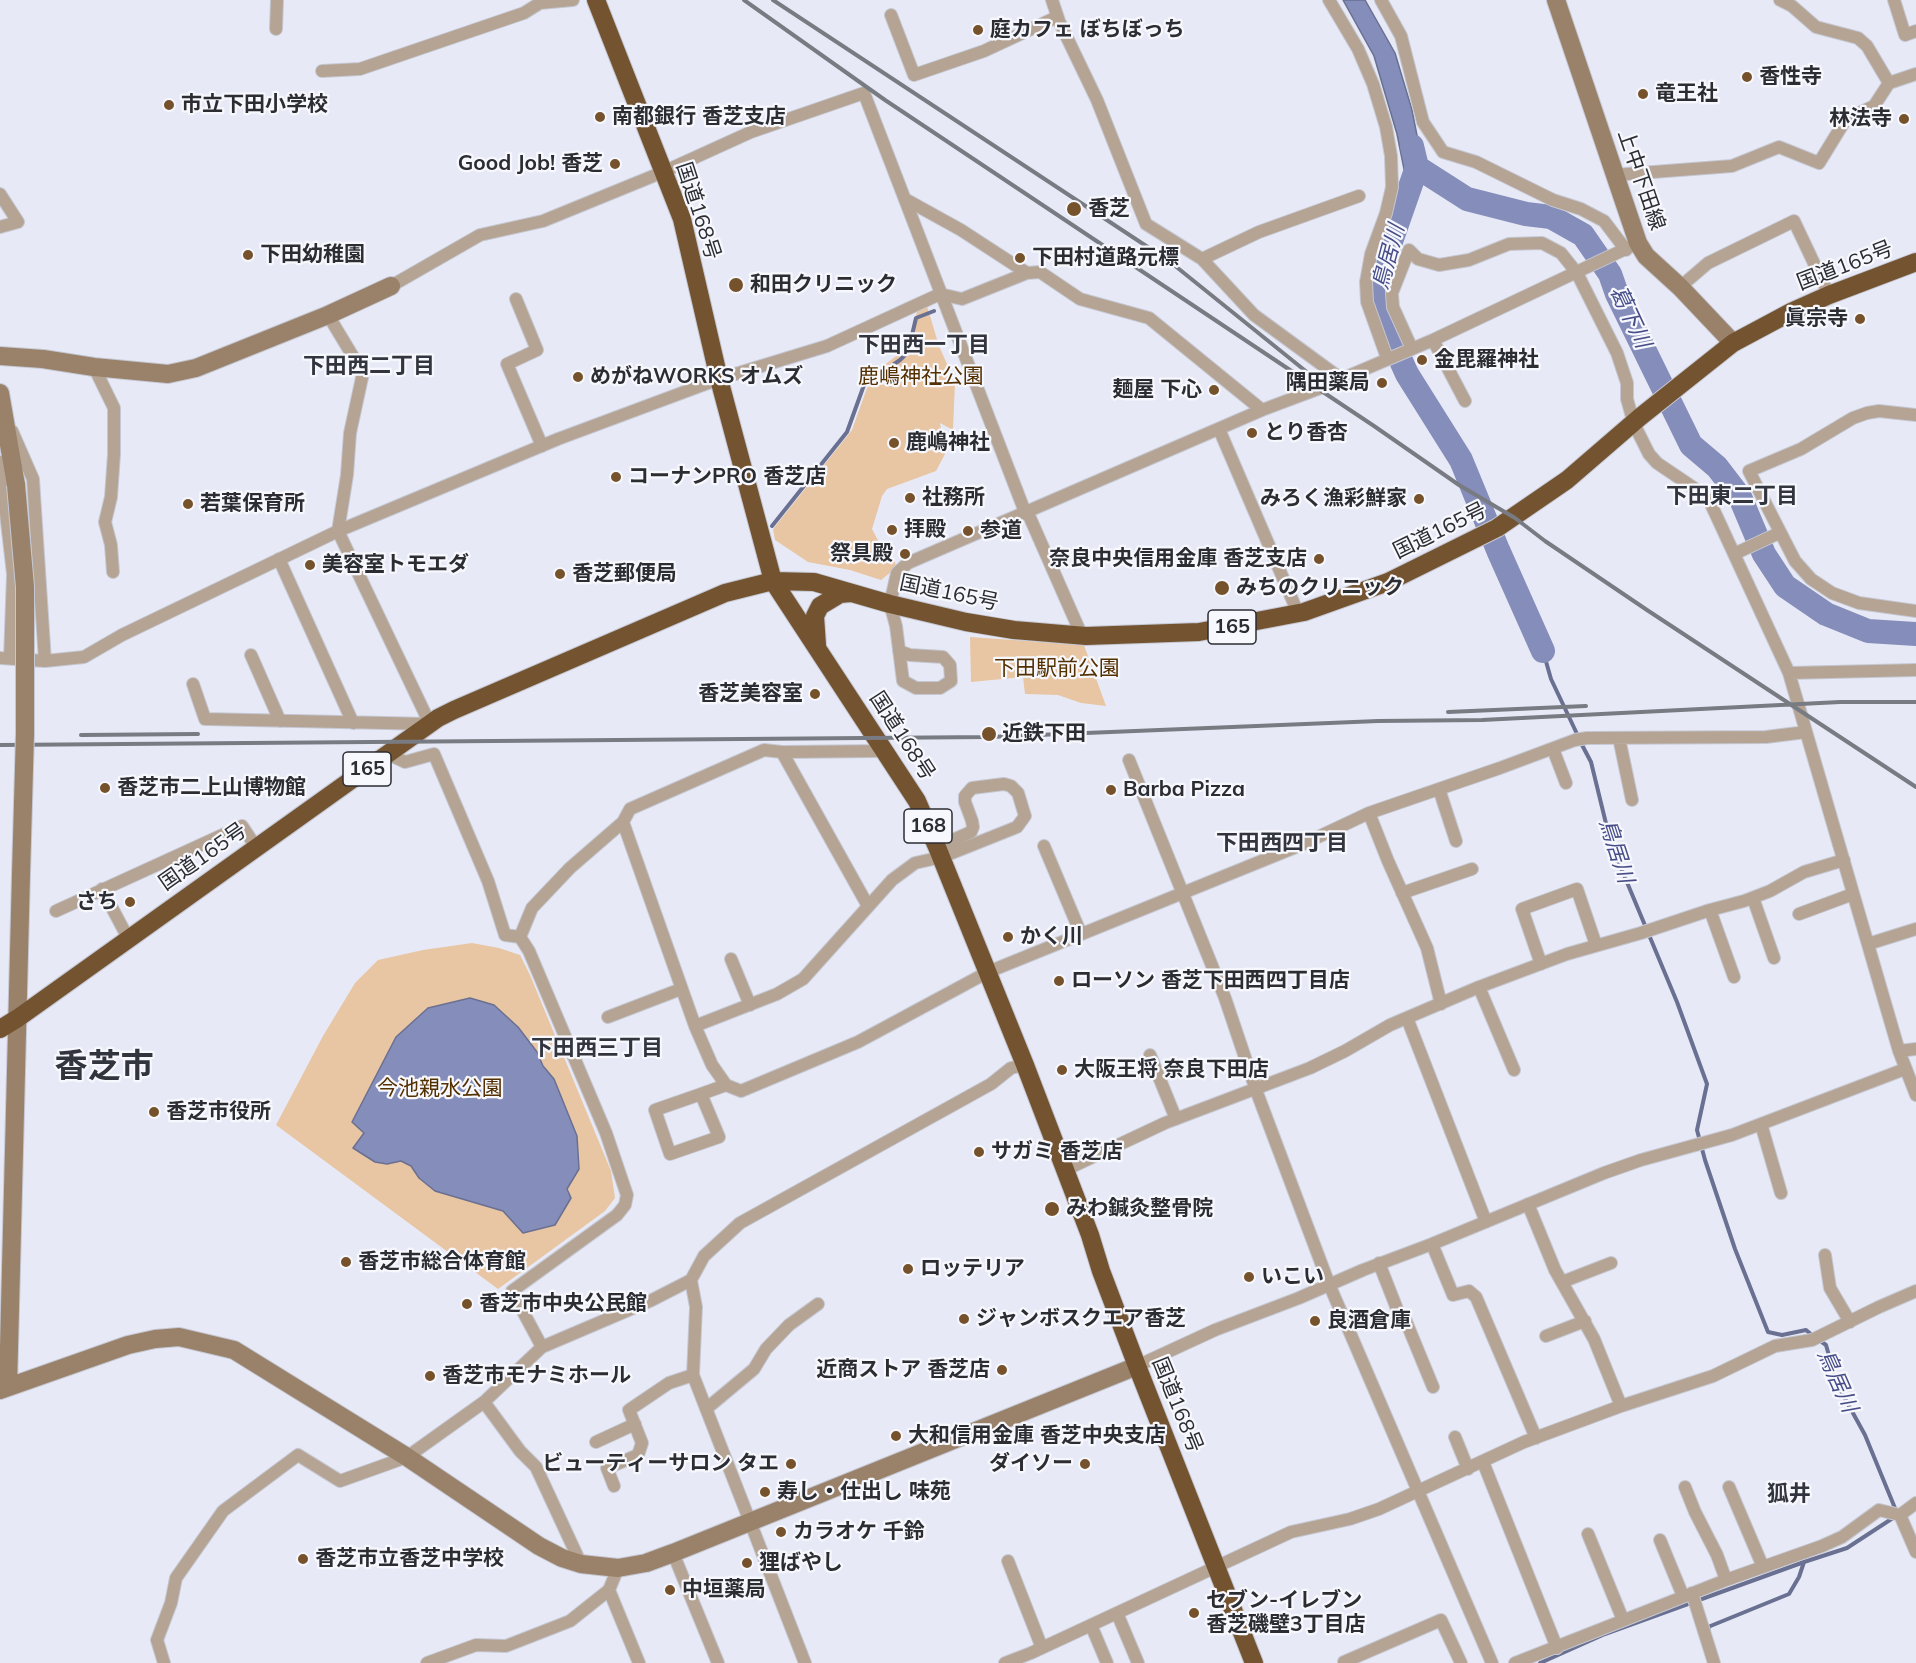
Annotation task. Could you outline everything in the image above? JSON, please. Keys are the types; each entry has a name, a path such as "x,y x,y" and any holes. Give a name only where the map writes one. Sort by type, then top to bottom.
{"highway":[{"name":"国道168号","path":"596,0 682,219 719,379 773,581 917,801 940,852 1254,1663"},
{"name":"国道165号","path":"0,1029 453,710 725,593 773,581 814,582 890,604 976,623 1014,630 1082,636 1199,632 1298,613 1388,582 1497,528 1567,480 1675,388 1733,343 1782,316 1829,295 1916,262"},
{"path":"817,646 815,616 820,606 840,594 852,593"}],"street":[{"path":"276,29 277,0"},
{"path":"322,71 360,69 524,13 540,3 573,0"},
{"path":"1052,0 1097,100 1146,224 1202,260 1254,315 1340,378"},
{"path":"1329,0 1358,49 1373,84 1386,127 1391,156 1392,187 1386,213 1371,254 1366,282 1367,302 1387,358"},
{"path":"899,651 910,655 943,657 950,665 951,681 940,688 916,688 903,681 899,665 896,627 890,604 897,573 908,563 1262,410 1433,340 1632,247 1604,220 1581,209 1552,200 1476,162 1443,152 1424,122 1401,36 1381,0"},
{"name":"上中下田線","path":"1556,0 1614,175 1632,247 1646,256 1680,287 1733,343"},
{"path":"1780,0 1792,6 1816,27 1858,38 1867,46 1889,84"},
{"path":"1894,0 1905,35 1916,31"},
{"path":"891,15 914,75 984,51 1058,17"},
{"path":"1614,175 1732,166 1779,147 1819,163 1846,119 1874,106 1889,84 1916,74"},
{"path":"0,356 168,374 196,368 328,315 391,286 480,235 543,221 663,172 751,132 864,93 1026,512 1082,636"},
{"path":"0,194 18,222 0,227"},
{"path":"1202,260 1259,232 1359,196"},
{"path":"905,199 961,230 1027,273"},
{"path":"1680,287 1708,263 1794,221 1829,295"},
{"path":"1412,349 1393,307 1392,293 1409,250 1418,259 1439,265 1469,260 1509,244 1542,243 1561,253 1576,273 1617,353 1627,383 1627,399 1649,454 1657,464 1697,490 1710,502 1789,673 1899,1051 1916,1095"},
{"path":"0,462 13,574 5,658 45,661 84,657 122,635 338,531 542,446 719,379 827,346 940,294 962,299 1027,273 1040,273 1080,299 1149,318 1262,410"},
{"path":"516,299 537,350 507,364 542,446"},
{"path":"193,684 205,719 430,724 338,531 347,475 350,433 363,373 328,315"},
{"path":"1433,340 1465,401"},
{"path":"94,367 114,408 111,497 105,522 111,545 113,572"},
{"path":"0,393 16,485 25,587 25,733 18,1018 4,1389 128,1345 155,1339 179,1337 234,1350 407,1457 539,1546 581,1564 618,1568 646,1563 673,1553 1604,1173 1761,1124 1905,1069"},
{"path":"1916,415 1879,411 1867,413 1853,418 1801,449 1749,471 1795,561 1811,579 1832,593 1859,603 1916,611"},
{"path":"4,413 33,478 45,661"},
{"path":"1219,429 1298,613"},
{"path":"1734,554 1779,533"},
{"path":"279,559 353,723"},
{"path":"251,655 280,721"},
{"path":"1789,673 1916,669"},
{"path":"623,822 681,989 712,1065 726,1085 741,1091 858,1042 988,972 1320,838 1369,813 1553,748 1581,739 1766,737 1806,732"},
{"path":"1619,738 1632,800"},
{"path":"1553,748 1566,783"},
{"path":"520,937 532,908 570,868 623,822 630,809 764,750 782,752 883,751"},
{"path":"782,752 868,906"},
{"path":"388,754 405,762 434,754 488,881 505,935 520,937 529,951 606,1132 627,1195 625,1204 617,1215 512,1292 542,1347"},
{"path":"1129,760 1225,998 1256,1090 1329,1284 1492,1663"},
{"path":"695,1026 777,994 803,979 892,880 915,863 940,852 1017,827 1025,816 1018,793 1011,786 1004,784 972,788 965,796 965,802 973,827 970,832 940,852"},
{"path":"1439,789 1456,841"},
{"path":"1369,813 1427,948 1441,1004"},
{"path":"56,911 242,826 256,847"},
{"path":"1044,846 1081,934"},
{"path":"1065,1170 1176,1119 1256,1090 1331,1059 1390,1025 1479,987 1596,945 1753,898 1804,872 1844,860"},
{"path":"1402,893 1472,869"},
{"path":"102,889 128,938"},
{"path":"1541,964 1522,909 1576,889 1596,945"},
{"path":"1799,914 1853,894"},
{"path":"1753,898 1774,958"},
{"path":"1710,910 1734,977"},
{"path":"1868,944 1916,929"},
{"path":"731,959 750,1005"},
{"path":"1479,987 1514,1070"},
{"path":"608,1017 681,989"},
{"path":"1407,1018 1486,1222"},
{"path":"1899,1051 1916,1048"},
{"path":"1150,1055 1176,1119"},
{"path":"164,1663 157,1640 171,1604 176,1578 223,1511 298,1455 340,1481 407,1457 484,1402 542,1347 652,1300 691,1280 704,1256 740,1223 991,1084 1011,1068 1024,1065"},
{"path":"701,1094 719,1137 670,1154 655,1110 726,1085"},
{"path":"1761,1124 1781,1193"},
{"path":"1528,1204 1555,1270 1585,1321 1621,1406"},
{"path":"1432,1244 1453,1295 1469,1291 1476,1298 1536,1438"},
{"path":"1825,1255 1830,1288 1850,1322"},
{"path":"1379,1263 1399,1314 1405,1319 1433,1387"},
{"path":"1562,1282 1611,1263"},
{"path":"691,1280 696,1307 693,1375 805,1663"},
{"path":"1005,1663 1036,1655 1091,1625 1291,1532 1364,1515 1420,1492 1536,1438 1621,1406 1713,1376 1775,1346 1812,1340 1916,1291"},
{"path":"706,1409 754,1369 766,1349 789,1326 818,1304"},
{"path":"1546,1336 1585,1321"},
{"path":"614,1486 607,1468 638,1455 642,1443 629,1410 669,1383 693,1375"},
{"path":"484,1402 520,1451 536,1467 581,1564"},
{"path":"596,1442 635,1424"},
{"path":"1455,1437 1468,1469"},
{"path":"1483,1462 1557,1648"},
{"path":"1686,1487 1695,1512 1718,1555 1726,1580"},
{"path":"1729,1487 1762,1567"},
{"path":"1900,1515 1916,1503"},
{"path":"1515,1663 1842,1537 1879,1510 1900,1515"},
{"path":"1900,1515 1916,1552"},
{"path":"1588,1534 1623,1620"},
{"path":"1660,1540 1687,1595 1696,1607 1714,1663"},
{"path":"673,1553 718,1663"},
{"path":"1008,1561 1036,1655"},
{"path":"427,1663 476,1645 506,1646 570,1621 609,1590 618,1568"},
{"path":"609,1590 639,1663"},
{"path":"1117,1613 1138,1663"},
{"path":"1344,1663 1441,1620 1461,1663"},
{"path":"1091,1625 1107,1663"}],"green space":[{"name":"鹿嶋神社","path":"927,306 939,346 955,382 953,430 940,423 945,454 936,471 887,489 882,496 872,529 881,546 895,562 896,568 881,580 850,570 808,562 775,540 773,529 852,430 867,388 872,383 866,379 908,347 917,312"},
{"name":"下田駅前公園","path":"970,637 1084,645 1106,706 1081,703 1058,695 1025,694 1023,677 971,682"},
{"name":"今池親水公園","path":"472,943 520,955 611,1171 615,1198 605,1211 498,1289 276,1125 323,1036 355,983 378,960 423,950"}],"water":[{"path":"1343,0 1365,0 1395,53 1412,110 1421,156 1430,169 1419,183 1405,174 1397,134 1374,56"},
{"path":"470,998 494,1005 518,1027 554,1079 577,1136 579,1169 567,1189 571,1198 555,1225 523,1233 503,1211 435,1191 419,1178 411,1166 401,1161 387,1164 375,1162 353,1148 364,1133 352,1122 396,1037 428,1008"}],"waterway":[{"name":"葛下川","path":"1412,146 1417,167 1467,199 1526,214 1551,217 1583,235 1610,274 1617,294 1691,445 1717,467 1740,497 1764,554 1785,586 1826,614 1868,631 1916,634"},
{"name":"鳥居川","path":"1417,167 1380,273 1376,295 1384,323 1407,374 1461,460 1543,651"},
{"path":"772,526 847,432 864,385 908,352 916,318 934,311"},
{"name":"鳥居川","path":"1543,651 1551,679 1578,736"},
{"name":"鳥居川","path":"1581,743 1591,762 1611,844 1677,1002 1707,1084 1697,1130 1735,1249 1768,1332 1782,1335 1806,1330 1813,1336"},
{"name":"鳥居川","path":"1819,1340 1826,1345 1837,1384 1865,1435 1897,1513"},
{"path":"1709,1630 1708,1627 1789,1594 1799,1577 1804,1562 1847,1548 1893,1518"},
{"name":"鳥居川","path":"1540,1663 1605,1634 1804,1562"}],"railway":[{"path":"744,0 885,100 1459,485 1515,518 1647,610 1916,787"},
{"path":"773,0 1169,261 1313,377"},
{"path":"0,745 989,737 1378,721 1482,720 1840,702 1916,702"},
{"path":"1448,712 1586,706"},
{"path":"81,735 198,734"}],"place":[{"name":"庭カフェ ぼちぼっち","path":"978,30"},
{"name":"香性寺","path":"1747,77"},
{"name":"竜王社","path":"1643,94"},
{"name":"市立下田小学校","path":"169,105"},
{"name":"南都銀行 香芝支店","path":"600,117"},
{"name":"林法寺","path":"1904,119"},
{"name":"Good Job! 香芝","path":"615,164"},
{"name":"香芝","path":"1074,209"},
{"name":"下田幼稚園","path":"248,255"},
{"name":"下田村道路元標","path":"1020,258"},
{"name":"和田クリニック","path":"736,285"},
{"name":"眞宗寺","path":"1860,319"},
{"name":"金毘羅神社","path":"1422,360"},
{"name":"めがねWORKS オムズ","path":"578,377"},
{"name":"隅田薬局","path":"1382,383"},
{"name":"麺屋 下心","path":"1214,390"},
{"name":"とり香杏","path":"1252,433"},
{"name":"鹿嶋神社","path":"894,443"},
{"name":"コーナンPRO 香芝店","path":"616,477"},
{"name":"社務所","path":"910,498"},
{"name":"みろく漁彩鮮家","path":"1419,499"},
{"name":"若葉保育所","path":"188,504"},
{"name":"拝殿","path":"892,530"},
{"name":"参道","path":"968,531"},
{"name":"祭具殿","path":"905,554"},
{"name":"奈良中央信用金庫 香芝支店","path":"1319,559"},
{"name":"美容室トモエダ","path":"310,565"},
{"name":"香芝郵便局","path":"560,574"},
{"name":"みちのクリニック","path":"1222,588"},
{"name":"香芝美容室","path":"815,694"},
{"name":"近鉄下田","path":"989,734"},
{"name":"香芝市二上山博物館","path":"105,788"},
{"name":"Barba Pizza","path":"1111,790"},
{"name":"さち","path":"130,902"},
{"name":"かく川","path":"1008,937"},
{"name":"ローソン 香芝下田西四丁目店","path":"1059,981"},
{"name":"大阪王将 奈良下田店","path":"1062,1070"},
{"name":"香芝市役所","path":"154,1112"},
{"name":"サガミ 香芝店","path":"979,1152"},
{"name":"みわ鍼灸整骨院","path":"1052,1209"},
{"name":"香芝市総合体育館","path":"346,1262"},
{"name":"ロッテリア","path":"908,1269"},
{"name":"いこい","path":"1249,1277"},
{"name":"香芝市中央公民館","path":"467,1304"},
{"name":"ジャンボスクエア香芝","path":"964,1319"},
{"name":"良酒倉庫","path":"1315,1321"},
{"name":"近商ストア 香芝店","path":"1002,1370"},
{"name":"香芝市モナミホール","path":"430,1376"},
{"name":"大和信用金庫 香芝中央支店","path":"896,1436"},
{"name":"ビューティーサロン タエ","path":"791,1464"},
{"name":"ダイソー","path":"1085,1464"},
{"name":"寿し・仕出し 味苑","path":"765,1492"},
{"name":"カラオケ 千鈴","path":"781,1532"},
{"name":"香芝市立香芝中学校","path":"303,1559"},
{"name":"狸ばやし","path":"747,1563"},
{"name":"中垣薬局","path":"670,1590"},
{"name":"セブン-イレブン 香芝磯壁3丁目店","path":"1194,1613"}],"district":[{"name":"下田西一丁目","path":"924,345"},
{"name":"下田西二丁目","path":"369,366"},
{"name":"下田東二丁目","path":"1732,496"},
{"name":"下田西四丁目","path":"1282,843"},
{"name":"下田西三丁目","path":"597,1048"},
{"name":"香芝市","path":"104,1067"},
{"name":"狐井","path":"1789,1494"}],"park label":[{"name":"鹿嶋神社公園","path":"921,377"}]}
